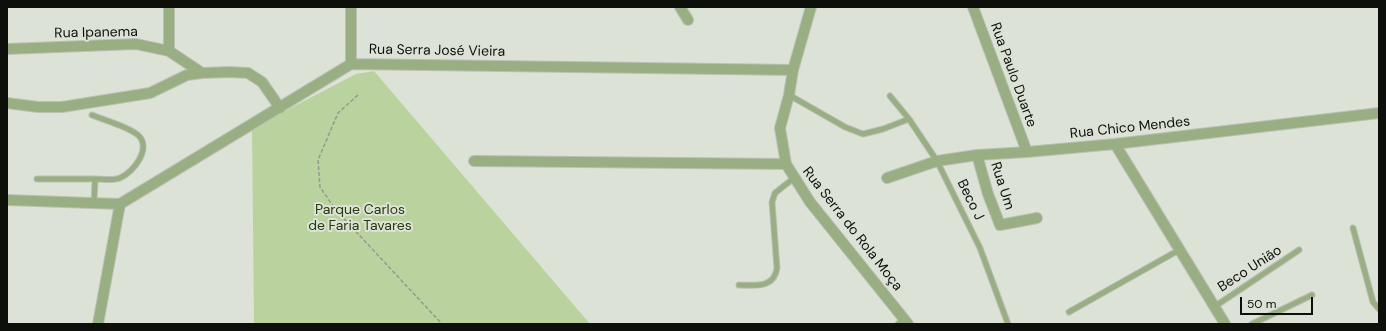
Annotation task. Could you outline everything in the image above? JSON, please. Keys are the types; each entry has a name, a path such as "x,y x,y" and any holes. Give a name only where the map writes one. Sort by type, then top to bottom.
{"street":[{"path":"169,7 170,51"},
{"path":"351,7 351,64"},
{"path":"680,7 688,20"},
{"name":"Rua Serra do Rola Moça","path":"811,7 793,70 789,95 780,128 786,164 810,202 904,322"},
{"name":"Rua Paulo Duarte","path":"973,7 1027,152"},
{"name":"Rua Ipanema","path":"7,49 136,44 170,51 202,73"},
{"name":"Rua Serra José Vieira","path":"120,204 351,64 793,70"},
{"path":"7,103 38,107 62,107 150,93 187,75 230,72 248,73 262,82 280,108"},
{"name":"Rua Chico Mendes","path":"887,178 937,161 977,155 1115,144 1379,113"},
{"path":"1115,144 1225,324"},
{"name":"Rua Um","path":"977,155 988,194 1000,225 1037,218"},
{"path":"474,161 786,164"},
{"path":"7,200 120,204 98,324"}],"lane":[{"path":"789,95 845,127 863,134 883,129 909,119"},
{"name":"Beco J","path":"890,96 909,119 937,161 980,248 1008,324"},
{"path":"37,179 120,178 130,171 137,163 143,151 142,139 129,130 92,115"},
{"path":"739,285 764,285 773,280 776,275 777,268 772,202 775,193 794,178"},
{"path":"94,203 96,179"},
{"path":"1353,228 1374,302 1379,309"},
{"path":"1069,312 1180,250"},
{"name":"Beco União","path":"1214,307 1300,250"},
{"path":"1252,324 1312,295"}],"path":[{"path":"358,95 338,113 318,160 320,187 335,209 442,324"}],"green space":[{"name":"Parque Carlos de Faria Tavares","path":"374,71 590,324 254,324 252,128 356,74"}]}
